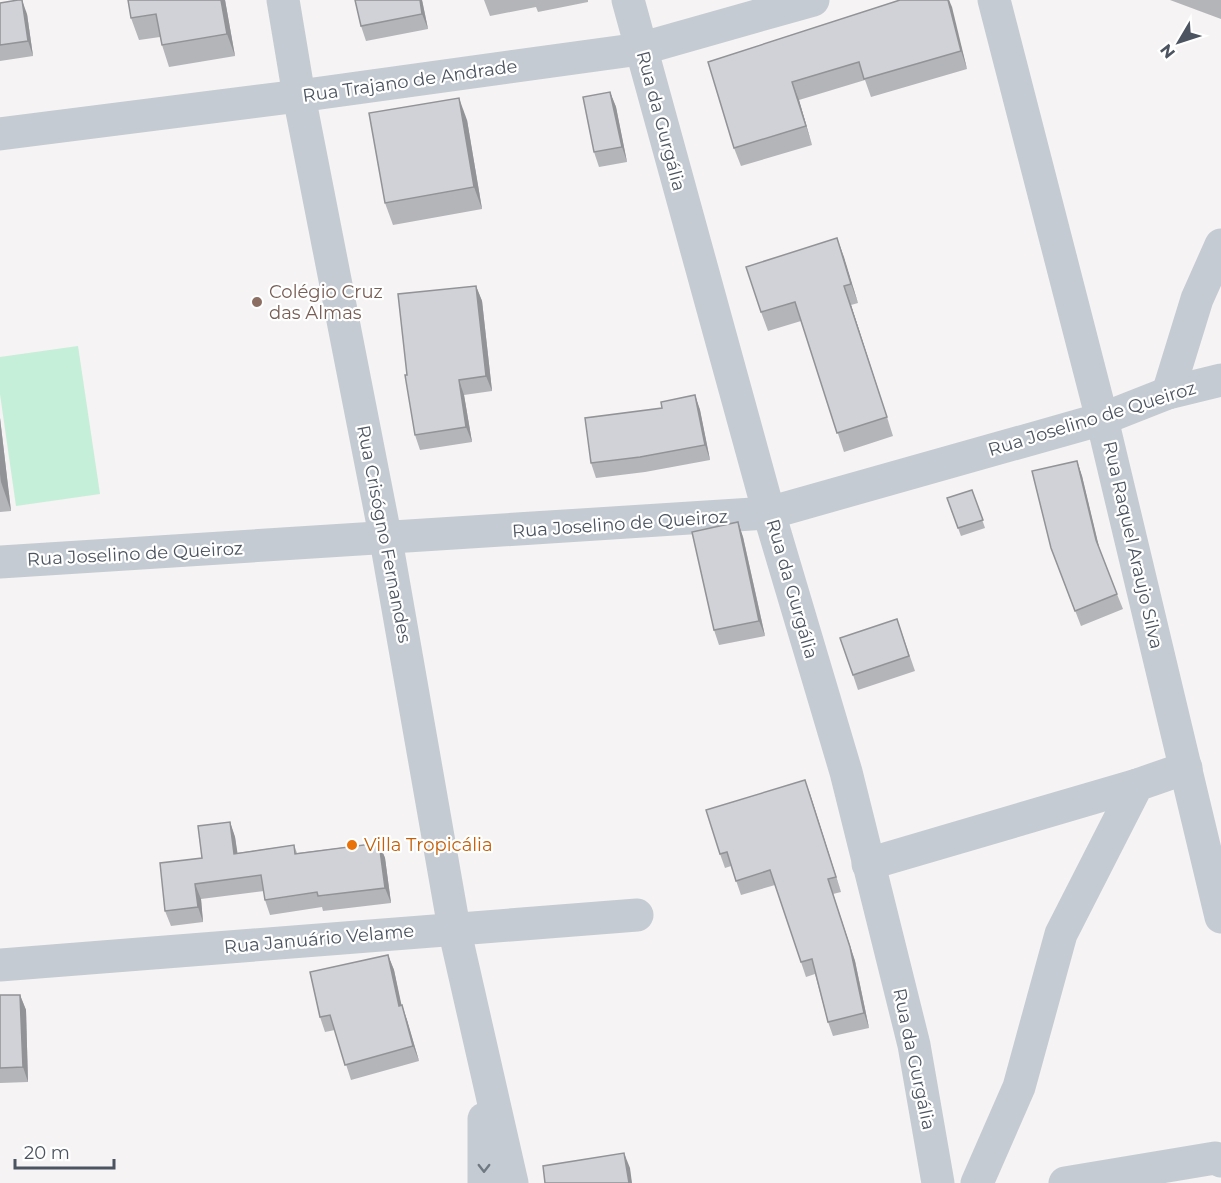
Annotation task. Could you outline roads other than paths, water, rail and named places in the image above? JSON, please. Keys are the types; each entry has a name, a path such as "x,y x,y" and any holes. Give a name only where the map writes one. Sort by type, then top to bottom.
{"street":[{"name":"Rua Crisógno Fernandes","path":"283,0 299,96 386,540 454,928 484,1069 512,1183"},
{"name":"Rua da Gurgália","path":"627,0 769,513 846,772 914,1044 938,1183"},
{"name":"Rua Trajano de Andrade","path":"0,134 640,49 813,0"},
{"name":"Rua Raquel Araujo Silva","path":"994,0 1102,419 1221,918"},
{"path":"1168,393 1197,299 1221,244"},
{"name":"Rua Joselino de Queiroz","path":"0,562 386,540 769,513 1102,419 1168,393 1221,380"},
{"path":"868,864 1137,785 1186,768"},
{"path":"977,1183 1019,1087 1060,934 1137,785"},
{"name":"Rua Januário Velame","path":"0,965 638,915"},
{"name":"Rua Crisógno Fernandes","path":"484,1069 484,1183"},
{"path":"1065,1183 1215,1158 1221,1161"}],"place":[{"name":"Colégio Cruz das Almas","path":"257,302"},
{"name":"Villa Tropicália","path":"352,845"}]}
